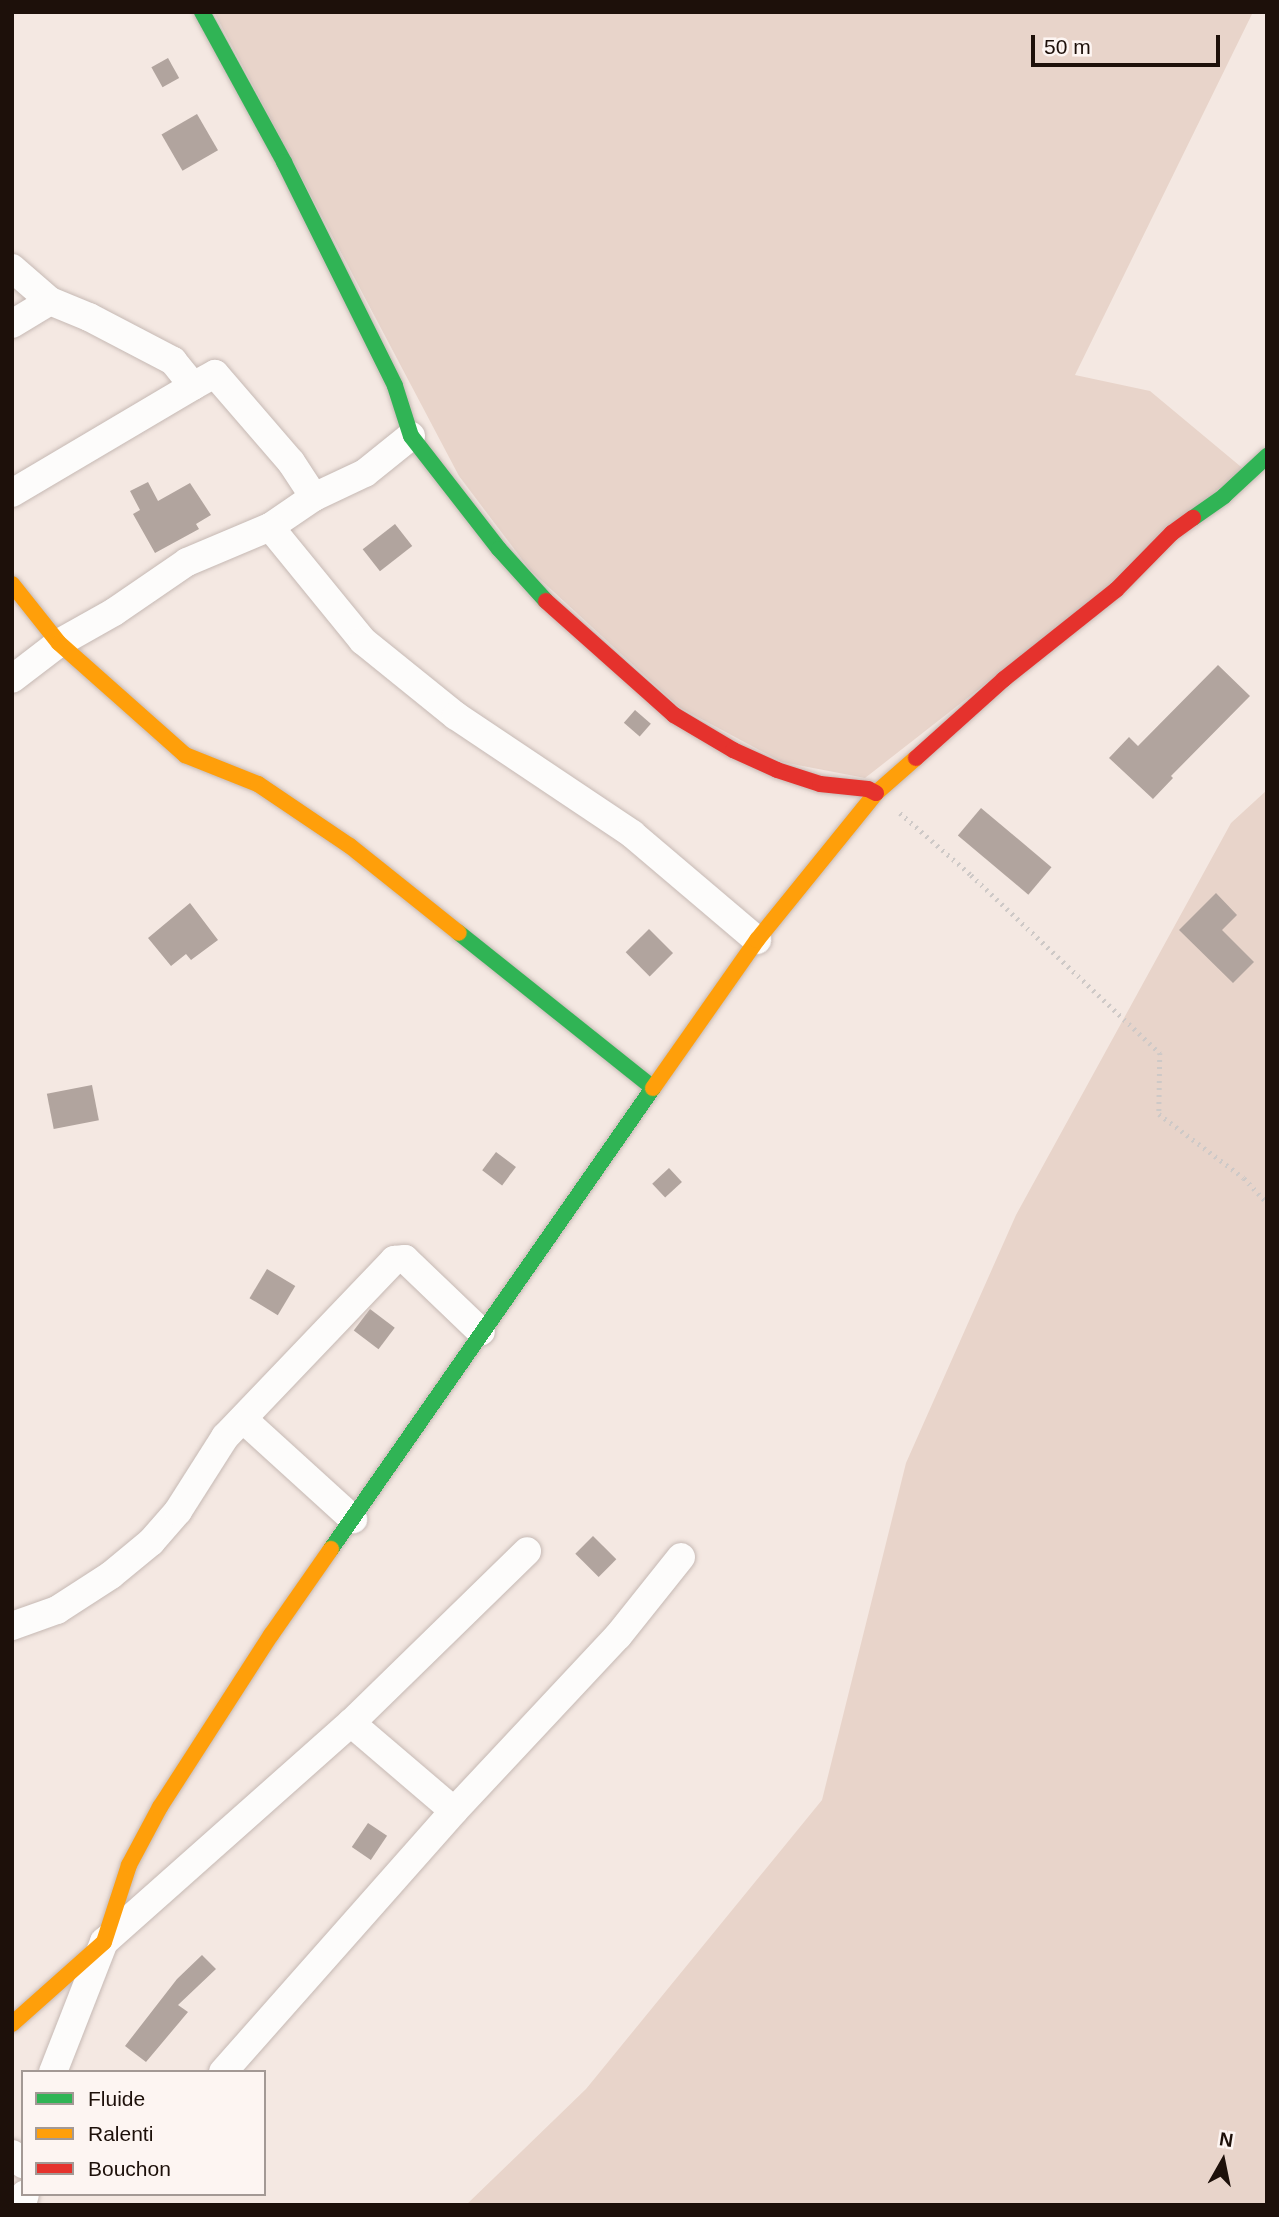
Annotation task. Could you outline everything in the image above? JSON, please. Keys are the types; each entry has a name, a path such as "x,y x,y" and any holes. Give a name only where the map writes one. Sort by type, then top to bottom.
{"street":[{"path":"202,12 284,162 395,386 411,436 465,509 548,604 674,715 733,750 777,770 820,784 868,789 876,793"},
{"path":"12,268 50,301 89,317 173,361 193,386"},
{"path":"12,324 50,301"},
{"path":"12,493 215,374 270,441 291,462 314,497"},
{"path":"12,679 60,643 114,612 187,562 270,527 314,497 365,473 411,436"},
{"path":"54,2070 104,1942 129,1865 159,1807 271,1635 757,940 876,793 1004,679 1116,590 1171,533 1224,496 1267,456"},
{"path":"270,527 363,641 456,716 632,834 757,940"},
{"path":"12,584 60,643 185,755 258,784 350,846 652,1087"},
{"path":"12,1626 57,1610 111,1575 151,1542 178,1511 225,1437 394,1259 405,1259 481,1332"},
{"path":"243,1419 353,1519"},
{"path":"12,2024 351,1723 527,1551"},
{"path":"225,2070 454,1811 618,1636 681,1557"},
{"path":"351,1723 454,1811"}],"path":[{"path":"876,793 971,874 1160,1053 1159,1114 1244,1178 1267,1203"}],"shaded area":[{"path":"214,12 1253,12 1075,375 1150,391 1252,476 865,778 782,762 679,707 530,570 459,476"},
{"path":"1267,790 1267,2205 466,2205 586,2089 822,1800 906,1463 1016,1215 1231,823"}],"building":[{"path":"168,58 179,78 163,87 151,67"},
{"path":"197,114 218,150 182,171 161,134"},
{"path":"148,482 158,501 190,483 211,515 196,524 199,529 155,553 133,514 140,510 130,491"},
{"path":"395,524 412,546 380,571 363,549"},
{"path":"1218,665 1250,696 1171,776 1173,778 1153,799 1109,758 1129,737 1138,746"},
{"path":"635,710 651,724 640,737 624,723"},
{"path":"981,808 1051,867 1028,895 958,836"},
{"path":"1216,893 1237,915 1222,930 1254,962 1233,983 1179,930"},
{"path":"190,903 218,940 191,960 186,954 171,966 148,938"},
{"path":"649,929 673,953 650,976 626,952"},
{"path":"92,1085 99,1120 54,1129 47,1094"},
{"path":"496,1152 516,1167 502,1185 482,1170"},
{"path":"669,1168 682,1182 665,1198 652,1184"},
{"path":"267,1269 295,1286 278,1315 249,1298"},
{"path":"370,1309 395,1328 379,1349 354,1331"},
{"path":"593,1536 616,1559 599,1577 575,1554"},
{"path":"368,1823 387,1836 371,1860 352,1847"},
{"path":"202,1955 216,1969 178,2005 188,2012 146,2062 125,2046 177,1979"}],"traffic: fast":[{"path":"202,12 284,162 395,386 411,436 499,549 546,601"},
{"path":"1193,518 1224,496 1267,456"},
{"path":"459,933 652,1087"},
{"path":"331,1549 653,1088"}],"traffic: slow":[{"path":"12,584 59,643 185,755 258,784 350,846 459,933"},
{"path":"653,1088 757,940 876,793 916,758"},
{"path":"12,2024 104,1942 129,1865 160,1807 271,1635 331,1549"}],"traffic: jam":[{"path":"916,758 1004,679 1116,590 1172,533 1193,518"},
{"path":"546,601 674,715 733,750 777,770 820,784 868,789 876,793"}]}
